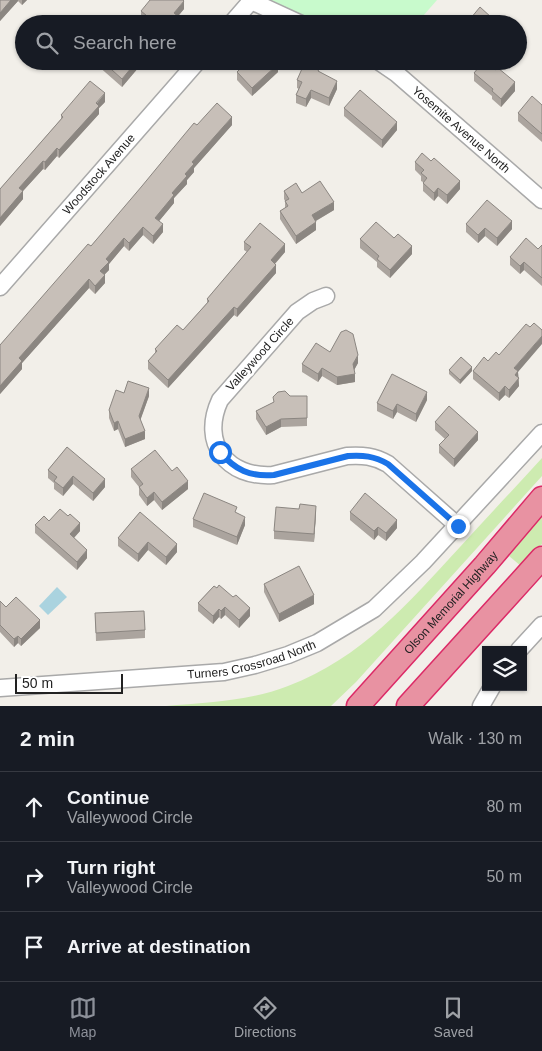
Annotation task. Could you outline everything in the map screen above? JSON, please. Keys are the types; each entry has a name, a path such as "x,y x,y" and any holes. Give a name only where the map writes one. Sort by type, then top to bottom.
{"highway":[{"name":"Olson Memorial Highway","path":"358,706 466,587 542,498"},
{"path":"408,706 542,558"}],"street":[{"path":"238,15 250,0 282,15"},
{"name":"Woodstock Avenue","path":"0,288 190,70"},
{"name":"Yosemite Avenue North","path":"391,70 542,200"},
{"name":"Valleywood Circle","path":"326,296 313,301 297,312 220,400 215,410 213,423 216,443 220,452 236,468 249,474 263,476 274,475 348,456 360,455 379,459 388,464 458,526"},
{"name":"Turners Crossroad North","path":"0,688 224,672 255,665 317,644 374,609 397,588 458,526 542,433"},
{"path":"523,646 542,625"},
{"path":"481,706 490,691"}],"green space":[{"path":"269,0 437,0 424,15 302,15"},
{"path":"542,458 542,476 356,682 331,706 166,706 197,704 259,695 288,686 315,674 339,660 382,627 402,608"},
{"path":"542,513 542,544 521,566 509,556"}],"water":[{"path":"57,587 67,597 48,615 39,606"}],"building":[{"path":"0,0 11,0 0,13"},
{"path":"150,0 184,1 174,13 176,15 146,15 141,11"},
{"path":"480,7 489,15 473,15"},
{"path":"112,70 130,70 122,79"},
{"path":"239,70 272,70 252,88 237,72"},
{"path":"301,70 318,70 337,81 329,98 311,90 306,99 296,95 302,82 297,80"},
{"path":"476,70 500,70 515,82 501,99 492,91 493,89 474,73"},
{"path":"90,81 105,93 96,103 99,106 59,150 57,148 45,162 43,161 19,188 23,191 0,218 0,189 63,117 61,115"},
{"path":"360,90 397,122 382,140 344,108"},
{"path":"532,96 542,105 542,134 518,113"},
{"path":"217,103 232,117 192,162 194,164 185,174 187,176 172,193 174,195 155,218 163,224 153,236 143,227 129,243 124,238 106,259 109,262 100,271 105,275 95,286 89,279 19,358 22,361 0,386 0,345 88,244 91,246 194,123 197,125"},
{"path":"422,153 431,161 434,158 460,181 447,195 438,188 434,193 423,183 427,178 421,173 424,170 415,162"},
{"path":"320,181 334,202 312,215 316,222 296,236 280,211 288,206 285,201 289,199 284,191 296,183 302,193"},
{"path":"487,200 512,221 497,238 485,228 478,235 466,224"},
{"path":"376,222 394,238 398,234 412,246 390,270 377,259 379,256 360,239"},
{"path":"260,223 285,244 271,260 276,265 237,309 234,307 168,380 148,361 157,351 155,349 177,325 183,330 209,301 207,299 251,247 244,242"},
{"path":"526,238 538,249 542,245 542,278 524,262 520,266 510,257"},
{"path":"534,323 542,330 542,336 514,368 518,371 515,375 519,378 509,390 505,386 499,393 473,371 484,357 488,361 496,352 499,355 526,324 530,327"},
{"path":"346,330 353,334 358,355 353,364 355,374 337,377 322,368 318,374 302,364 316,343 330,352 341,332"},
{"path":"461,357 472,367 460,380 449,370"},
{"path":"392,374 427,392 416,414 397,404 393,411 377,403"},
{"path":"128,381 149,388 139,416 145,431 125,439 118,421 114,423 109,410 116,390 124,393"},
{"path":"285,391 290,396 307,396 307,418 281,419 266,427 256,411 274,402 273,397 278,392"},
{"path":"449,406 478,432 454,459 439,445 449,435 435,422"},
{"path":"67,447 105,479 93,493 73,476 63,488 54,481 57,477 48,470"},
{"path":"155,450 172,471 177,467 188,481 162,502 154,492 147,498 139,487 143,484 131,469"},
{"path":"204,493 237,507 235,512 245,517 237,537 193,519"},
{"path":"365,493 397,520 386,533 378,527 374,531 350,512"},
{"path":"300,504 316,506 314,534 274,531 276,507 299,509"},
{"path":"60,509 68,516 70,514 80,523 70,534 87,550 77,562 35,525 44,516 49,521"},
{"path":"140,512 177,544 166,557 148,542 138,554 118,538"},
{"path":"299,566 314,595 279,614 264,584"},
{"path":"219,585 233,597 236,595 250,608 239,620 225,607 221,611 219,609 213,616 198,603 214,586 217,588"},
{"path":"16,597 40,620 21,639 18,636 14,639 0,625 0,601 6,607"},
{"path":"144,611 145,630 96,633 95,613"}],"route":[{"path":"220,452 236,468 243,472 263,476 274,475 348,456 360,455 379,459 388,464 458,526"}]}
